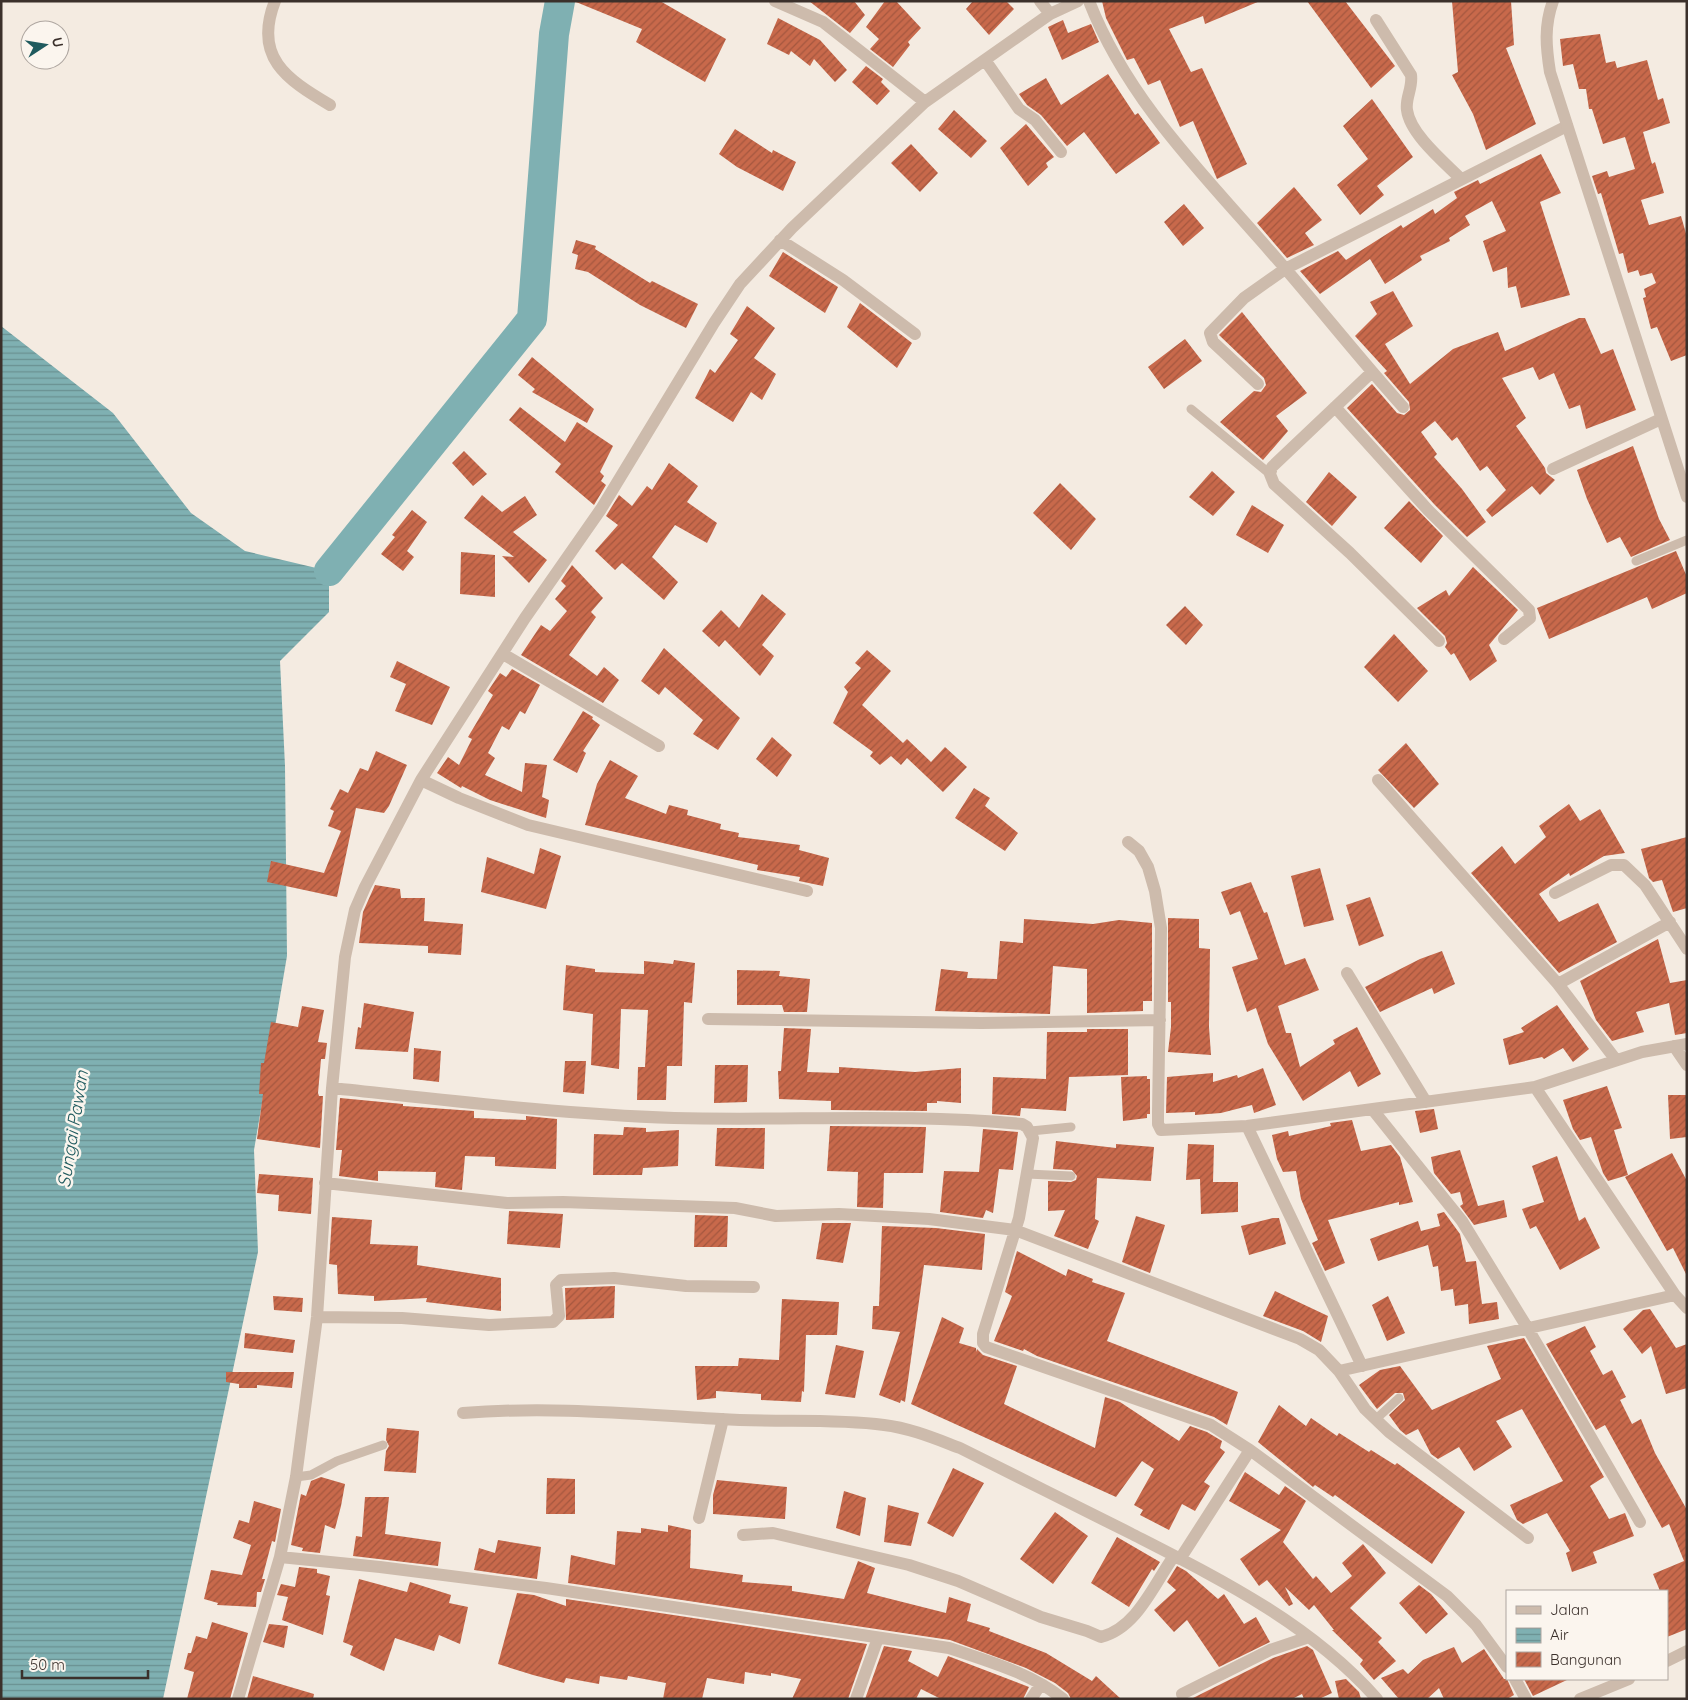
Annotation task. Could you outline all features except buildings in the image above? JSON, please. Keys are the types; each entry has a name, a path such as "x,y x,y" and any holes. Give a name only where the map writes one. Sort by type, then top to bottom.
{"street":[{"path":"275,1 266,29 268,46 275,60 281,69 300,87 330,105"},
{"path":"775,1 823,22 925,102"},
{"path":"1040,1 1050,14"},
{"path":"238,1699 280,1557 296,1477 318,1317 325,1183 344,957 355,910 376,864 421,780 587,530 740,284 780,240 855,166 925,102 1050,14 1078,1"},
{"path":"1089,1 1105,40 1137,92 1171,137 1403,407"},
{"path":"1553,1 1548,16 1546,47 1550,72 1686,492"},
{"path":"1376,20 1411,75 1412,86 1406,108 1408,117 1426,143 1460,178"},
{"path":"985,60 1019,109 1035,120 1061,152"},
{"path":"1258,384 1213,342 1210,334 1244,298 1286,269 1460,178 1566,126"},
{"path":"780,240 843,280 915,334"},
{"path":"1372,372 1272,467 1270,474 1274,484 1350,553 1439,640"},
{"path":"1335,407 1428,510 1529,610 1530,618 1504,639"},
{"path":"1553,469 1661,419"},
{"path":"503,654 659,746"},
{"path":"421,780 459,798 528,825 807,891"},
{"path":"1378,780 1558,984 1616,1060"},
{"path":"1128,842 1138,850 1148,867 1155,891 1161,928 1159,1128 1162,1130 1247,1126 1535,1087 1583,1073 1616,1060 1680,1045 1687,1065"},
{"path":"1554,893 1617,863 1632,871 1646,885 1687,949"},
{"path":"1558,984 1670,922"},
{"path":"1348,973 1426,1102"},
{"path":"708,1019 981,1023 1160,1020"},
{"path":"1535,1087 1675,1295 1687,1308"},
{"path":"332,1088 587,1114 676,1118 951,1120 1022,1124 1031,1131 1033,1138 1015,1230 983,1334 982,1340 986,1346 1211,1424 1250,1450 1447,1596 1476,1625 1506,1666"},
{"path":"1373,1110 1462,1221 1527,1327 1640,1522"},
{"path":"1247,1126 1362,1366"},
{"path":"325,1183 507,1203 562,1202 735,1208 776,1216 839,1214 920,1218 1015,1230 1300,1339 1319,1350 1339,1371 1358,1399 1389,1432 1528,1538"},
{"path":"318,1317 402,1318 489,1325 553,1322 559,1316 556,1285 561,1280 614,1278 686,1286 754,1287"},
{"path":"1339,1371 1675,1295"},
{"path":"463,1413 553,1409 723,1419 858,1423 885,1425 917,1433 960,1448 1177,1557 1274,1612 1341,1663 1377,1699"},
{"path":"699,1518 723,1419"},
{"path":"743,1535 773,1533 909,1565 958,1582 1041,1617 1101,1637 1120,1630 1140,1608 1250,1450"},
{"path":"280,1557 380,1567 546,1588 949,1648 986,1660 1041,1684 1063,1699"},
{"path":"1182,1694 1270,1650 1309,1637"},
{"path":"856,1699 878,1638"},
{"path":"1668,1660 1687,1651"},
{"path":"1516,1680 1526,1699"},
{"path":"1580,1699 1627,1680"},
{"path":"1031,1699 1041,1684"}],"lane":[{"path":"1191,409 1270,474"},
{"path":"1636,561 1687,540"},
{"path":"1031,1131 1071,1127"},
{"path":"1027,1174 1071,1176"},
{"path":"1376,1419 1399,1398"},
{"path":"296,1477 311,1475 337,1461 383,1445"}],"water":[{"name":"Sungai Pawan","path":"1,326 113,413 191,513 245,551 329,571 329,612 280,661 285,766 287,956 254,1150 258,1252 163,1699 1,1699"}],"waterway":[{"path":"329,571 532,319 554,34 560,1"}]}
